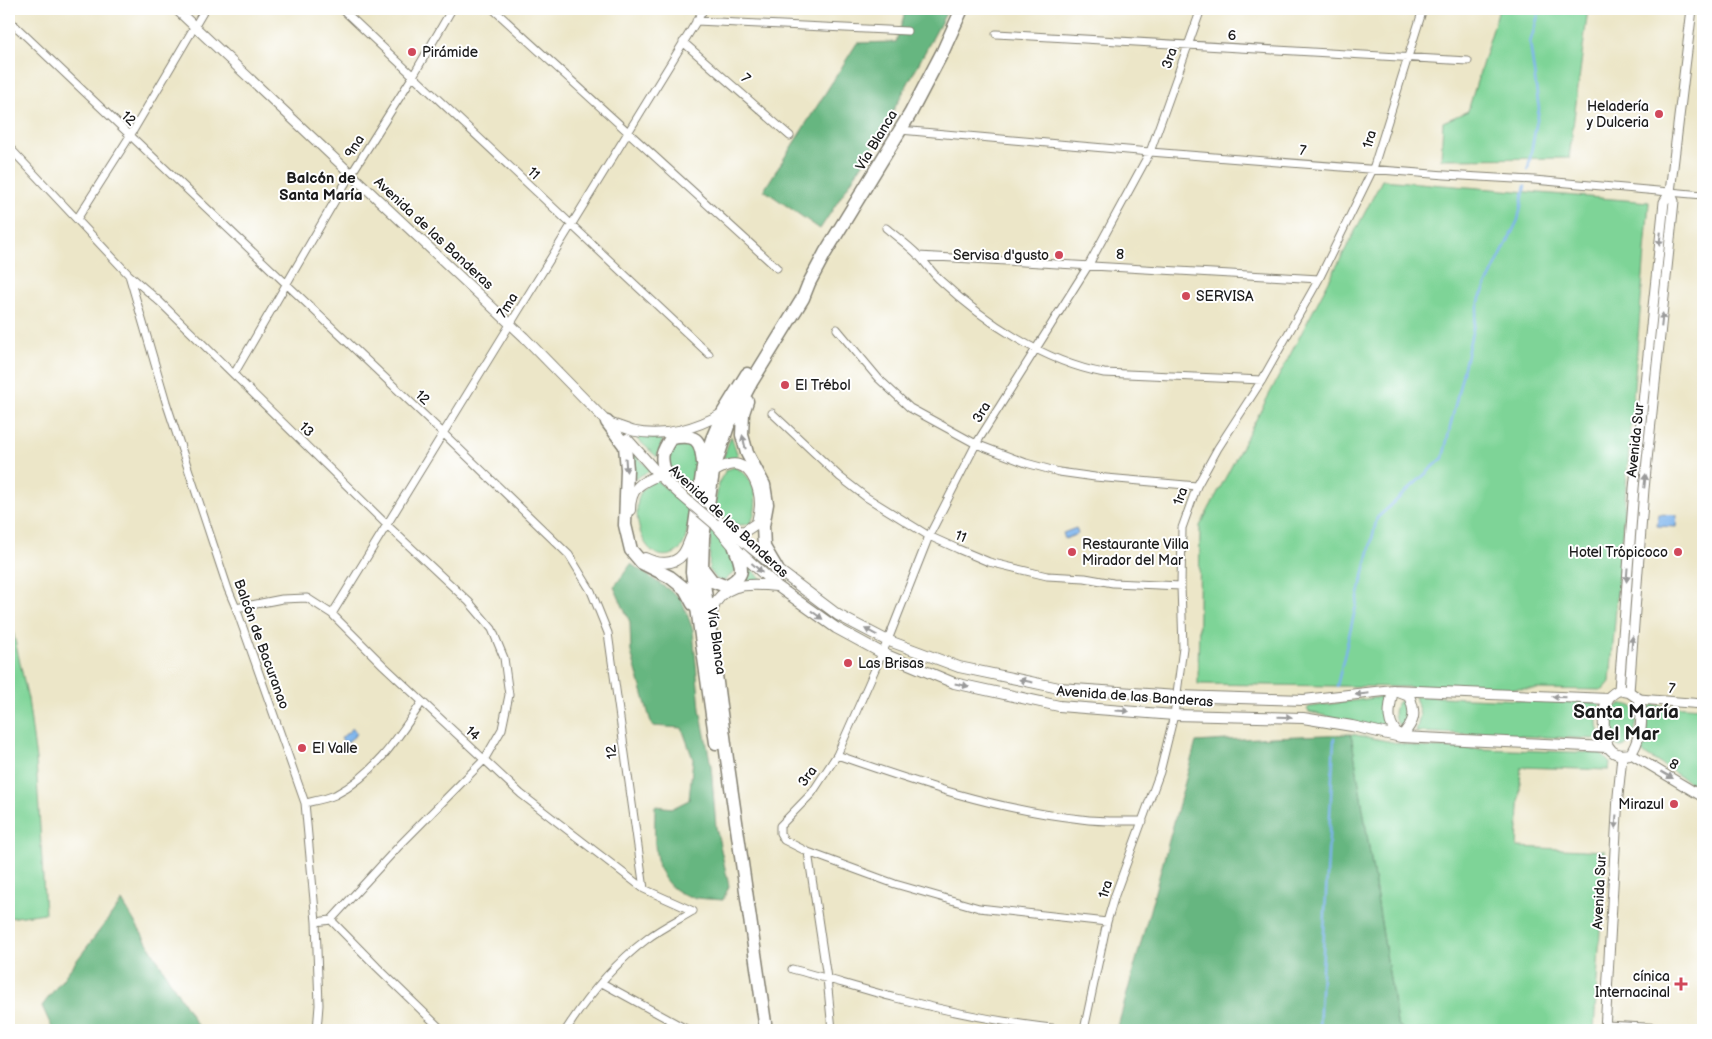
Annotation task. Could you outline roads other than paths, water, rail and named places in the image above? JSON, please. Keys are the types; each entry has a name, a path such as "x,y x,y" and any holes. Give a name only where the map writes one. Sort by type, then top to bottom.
{"highway":[{"name":"Vía Blanca","path":"758,1030 697,612 692,572 694,532 708,469 728,426 752,381 803,298 809,283 924,88 962,9"},
{"name":"Vía Blanca","path":"766,1030 709,625 702,568 703,537 712,439 723,413 796,294 809,283"},
{"path":"752,381 743,414 742,435 747,453 764,486 767,504 763,526 764,547 777,569"},
{"path":"607,422 625,446 627,469 624,525 630,550 642,563 670,577 685,589 697,612"},
{"path":"662,473 661,460 664,449 671,438 686,435 698,443 708,469"},
{"path":"702,568 712,581 725,586 734,582 740,574 741,564 735,548"}],"main road":[{"name":"Avenida de las Banderas","path":"627,440 714,521 735,548 777,586 836,628 882,653 954,683 1060,706 1174,715 1303,718 1352,726 1401,738 1608,746"},
{"path":"708,469 738,464 748,470 756,484 760,503 756,523 746,531 734,532"},
{"path":"662,473 642,481 634,490 630,506 635,548 644,558 656,563 670,562 682,556 694,532"},
{"name":"Avenida de las Banderas","path":"714,521 734,532 777,569 838,615 888,640 959,667 1059,688 1177,696 1304,700 1394,690 1608,699"},
{"path":"709,625 715,603 725,593 737,587 754,584 777,586"},
{"path":"1394,690 1409,696 1414,708 1414,719 1401,738 1394,731 1389,712 1394,690"},
{"path":"1626,755 1613,752 1608,746 1604,733 1604,715 1608,699 1624,691 1639,699"},
{"name":"Avenida Sur","path":"1626,755 1638,742 1642,711 1639,699"}],"street":[{"name":"Avenida de las Banderas","path":"176,9 510,324 627,440"},
{"path":"77,219 130,136 205,9"},
{"name":"11","path":"342,9 570,226 709,354"},
{"name":"9na","path":"234,374 452,9"},
{"path":"494,9 627,133 777,268"},
{"name":"7ma","path":"332,614 704,9"},
{"name":"3ra","path":"808,852 784,840 780,833 780,826 812,792 837,755 888,640 929,536 976,444 1035,347 1088,266 1150,152 1201,9"},
{"name":"1ra","path":"1084,1030 1107,922 1160,772 1174,715 1183,648 1182,528 1197,486 1218,448 1262,380 1320,279 1373,170 1423,9"},
{"name":"Avenida Sur","path":"1624,691 1634,488 1664,202 1670,192 1692,9"},
{"name":"12","path":"9,20 443,433 568,555 591,591 608,633 644,889"},
{"path":"696,21 907,31"},
{"name":"6","path":"996,34 1468,61"},
{"name":"7","path":"683,42 790,136"},
{"name":"7","path":"900,130 1150,152 1373,170 1534,180 1703,195"},
{"name":"13","path":"9,147 129,275 160,302 387,525 469,602 492,628 504,658 509,695 502,729 484,760 399,846 331,920"},
{"path":"886,228 918,256 941,281 1004,331 1070,364 1104,373 1262,380"},
{"name":"8","path":"918,256 1320,279"},
{"name":"Balcón de Bacuranao","path":"129,275 166,402 228,589 305,803 316,922 319,1005 317,1030"},
{"path":"837,329 878,378 910,408 976,444 1026,463 1059,472 1095,478 1197,486"},
{"path":"607,422 634,431 650,433 667,432 684,430 706,423 723,413"},
{"name":"11","path":"772,413 840,476 866,497 929,536 989,562 1047,576 1084,578 1113,583 1181,586"},
{"name":"14","path":"236,608 282,599 307,598 332,614 422,702 521,794 644,889 693,911 647,939 624,959 602,983"},
{"name":"7","path":"1639,699 1703,704"},
{"path":"305,803 334,795 368,773 394,742 422,702"},
{"path":"837,755 920,784 1005,806 1082,820 1142,821"},
{"name":"Avenida Sur","path":"1606,1028 1618,796 1626,755"},
{"name":"8","path":"1626,755 1703,797"},
{"path":"832,1030 827,978 808,852 895,884 979,908 1107,922"},
{"path":"316,922 331,920 377,968 442,1030"},
{"path":"792,969 896,998 986,1019 1036,1027 1073,1030"},
{"path":"566,1030 580,1008 602,983 688,1030"},
{"path":"1606,1028 1703,1030"}],"water":[{"path":"1658,514 1677,515 1676,527 1657,526"},
{"path":"1076,528 1078,534 1065,539 1063,533"},
{"path":"353,728 357,734 345,744 341,738"}],"waterway":[{"path":"1528,169 1539,109 1530,43 1540,9"},
{"path":"1337,686 1377,518 1443,458 1480,298 1518,220 1525,186"},
{"path":"1319,1030 1334,739"}],"place":[{"name":"Pirámide","path":"412,52"},
{"name":"Heladería y Dulceria","path":"1659,114"},
{"name":"Servisa d'gusto","path":"1059,255"},
{"name":"SERVISA","path":"1186,296"},
{"name":"El Trébol","path":"785,385"},
{"name":"Restaurante Villa Mirador del Mar","path":"1072,552"},
{"name":"Hotel Trópicoco","path":"1678,552"},
{"name":"Las Brisas","path":"848,663"},
{"name":"El Valle","path":"302,748"},
{"name":"Mirazul","path":"1674,804"},
{"name":"cínica Internacinal","path":"1681,984"}],"district":[{"name":"Balcón de Santa María","path":"321,186"},
{"name":"Santa María del Mar","path":"1626,722"}]}
